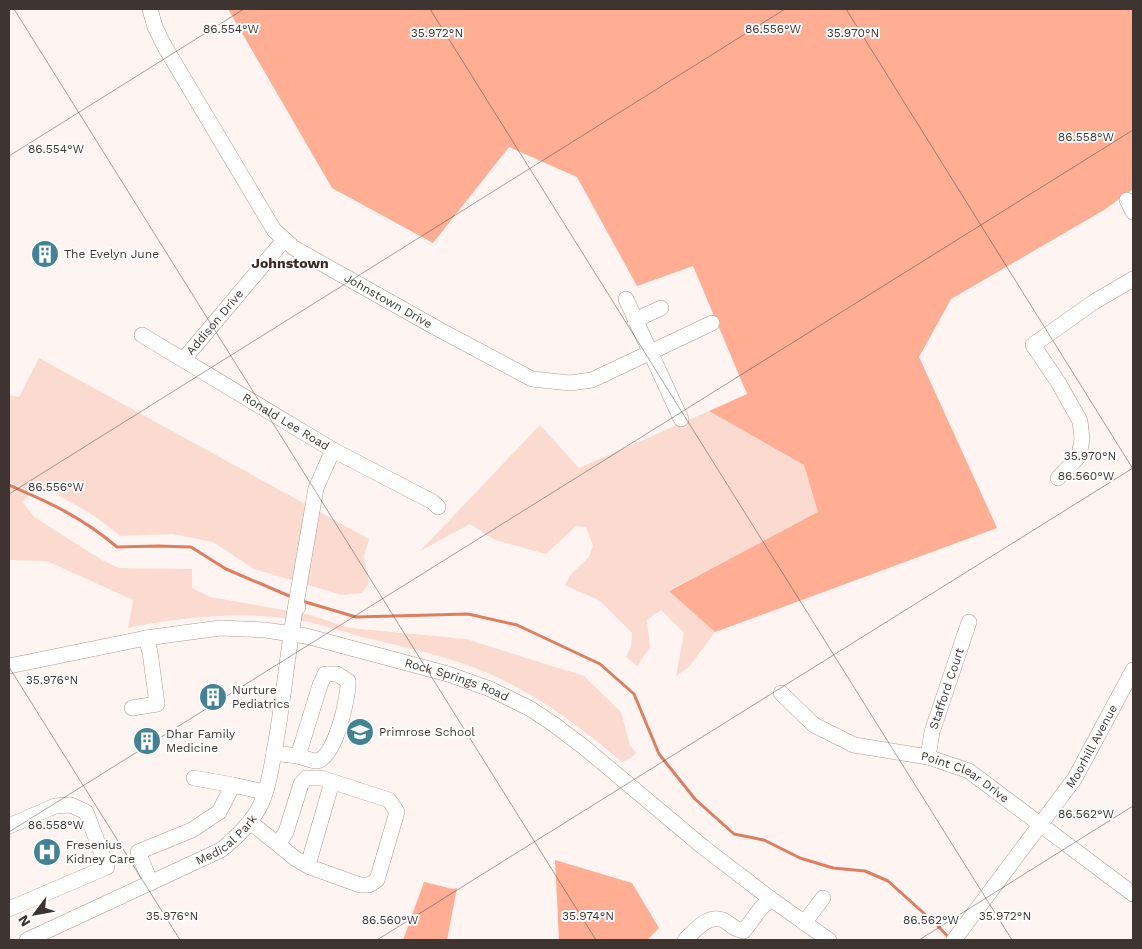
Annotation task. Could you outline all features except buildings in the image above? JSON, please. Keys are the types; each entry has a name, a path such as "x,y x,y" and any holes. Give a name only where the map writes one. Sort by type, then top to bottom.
{"street":[{"name":"Johnstown Drive","path":"150,9 155,27 167,51 268,221 284,240 294,248 440,330 532,380 570,383 592,380 712,323"},
{"name":"Addison Drive","path":"184,359 284,240"},
{"path":"1058,478 1079,456 1082,439 1080,421 1058,382 1033,345 1094,302 1133,280"},
{"path":"626,298 681,419"},
{"path":"635,320 661,308"},
{"name":"Ronald Lee Road","path":"142,335 431,508"},
{"name":"Medical Park","path":"27,940 221,850 235,839 250,822 260,804 270,777 290,634 297,605 316,488 333,450"},
{"name":"Stafford Court","path":"928,757 935,723 969,622"},
{"name":"Rock Springs Road","path":"9,666 146,638 220,628 265,630 306,636 435,670 490,689 529,708 585,748 703,847 829,940"},
{"path":"132,708 157,704 146,638"},
{"name":"Moorhill Avenue","path":"958,935 1075,778 1133,670"},
{"path":"274,753 317,761 325,757 333,743 348,691 348,681 337,674 326,674 320,685 298,756"},
{"name":"Point Clear Drive","path":"781,693 814,725 854,745 928,757 969,771 1133,894"},
{"path":"250,822 296,859 308,866 360,885 369,885 377,880 397,812 389,800 332,782 312,777 306,778 301,784 286,832 278,844"},
{"path":"194,778 265,792"},
{"path":"308,866 332,782"},
{"path":"151,883 138,852 192,830 219,812 233,785"},
{"path":"9,826 55,806 71,806 86,812 108,867 9,910"},
{"path":"804,923 824,898"},
{"path":"685,940 704,922 714,918 724,920 734,930 744,931 771,899"}],"shaded area":[{"path":"228,9 1133,9 1133,189 1104,210 951,299 919,357 997,528 715,632 669,591 818,512 804,465 709,411 747,394 693,266 637,286 577,177 509,147 433,243 332,188"},
{"path":"39,358 369,539 364,556 369,583 362,593 342,595 254,569 213,542 172,534 121,536 93,515 44,487 32,492 9,482 9,395 19,397"},
{"path":"709,411 804,465 819,513 669,590 715,632 689,667 676,676 684,633 661,610 647,620 650,647 637,666 626,657 631,646 632,633 600,601 565,585 571,574 589,557 593,546 586,527 576,526 546,554 495,540 470,524 420,551 540,425 579,468"},
{"path":"9,485 30,494 23,502 34,517 102,560 119,568 192,569 192,588 210,597 307,614 350,628 466,639 584,676 621,712 630,745 636,753 631,758 622,762 578,726 531,695 497,677 435,655 316,624 277,617 234,615 171,620 128,628 133,600 47,561 9,560"},
{"path":"555,860 632,883 659,928 647,940 559,940"},
{"path":"424,882 453,889 457,888 447,940 403,940"}],"waterway":[{"path":"9,485 78,519 117,547 191,547 226,569 294,598"},
{"path":"302,601 356,617 468,614 517,625 600,664 634,694 659,754 695,799 734,834 764,840 800,858 833,868 865,871 888,881 950,939"}],"place":[{"name":"The Evelyn June","path":"45,254"},
{"name":"Nurture Pediatrics","path":"213,697"},
{"name":"Primrose School","path":"360,732"},
{"name":"Dhar Family Medicine","path":"147,741"},
{"name":"Fresenius Kidney Care","path":"47,852"}],"district":[{"name":"Johnstown","path":"290,263"}]}
